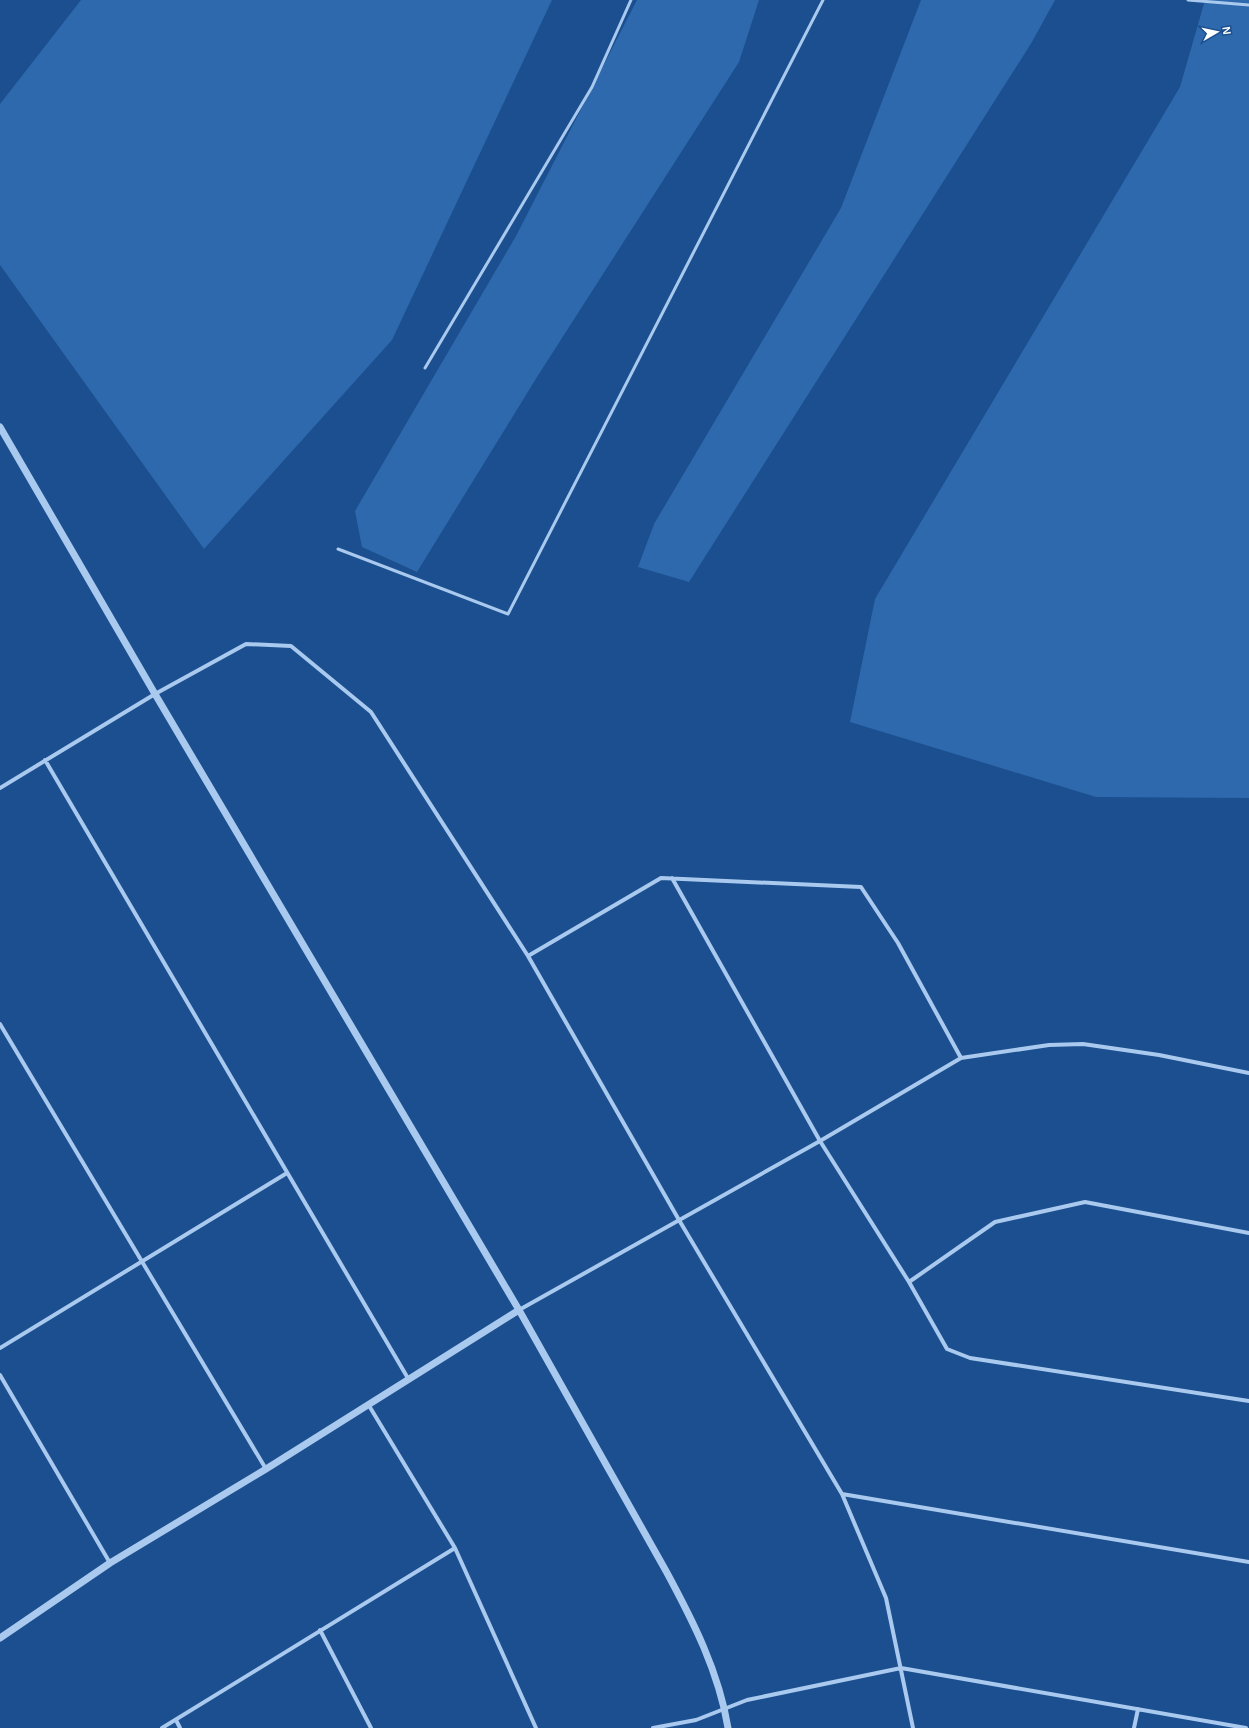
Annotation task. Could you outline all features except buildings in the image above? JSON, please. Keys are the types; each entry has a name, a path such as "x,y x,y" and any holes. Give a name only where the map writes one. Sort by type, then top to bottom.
{"street":[{"path":"0,427 155,694 519,1310 689,1614 712,1668 725,1708 728,1728"},
{"path":"0,781 1,787 155,694 246,644 291,646 371,712 528,956 679,1220 842,1494 886,1598 914,1728"},
{"path":"45,760 409,1380"},
{"path":"528,956 661,878 861,887 898,943 961,1058"},
{"path":"672,878 820,1141 908,1282 947,1349 970,1358 1249,1401"},
{"path":"0,1024 266,1469"},
{"path":"0,1638 110,1563 266,1469 519,1310 820,1141 961,1058 1049,1045 1083,1044 1159,1055 1249,1073"},
{"path":"0,1348 287,1173"},
{"path":"908,1282 995,1222 1085,1202 1249,1233"},
{"path":"0,1375 110,1563"},
{"path":"368,1404 455,1548 536,1728"},
{"path":"842,1494 1249,1562"},
{"path":"162,1728 455,1548"},
{"path":"320,1630 371,1728"},
{"path":"653,1728 696,1720 747,1700 902,1668 1246,1728"},
{"path":"1134,1728 1138,1709"},
{"path":"176,1720 180,1728"}],"lane":[{"path":"425,368 592,87 631,0"},
{"path":"338,549 508,614 823,0"},
{"path":"1188,0 1249,5"}],"shaded area":[{"path":"81,0 552,0 392,340 204,549 0,265 0,104"},
{"path":"637,0 759,0 739,62 537,377 417,572 362,547 355,511 516,236"},
{"path":"921,0 1055,0 1032,42 689,582 638,567 654,524 841,208"},
{"path":"1205,0 1249,0 1249,798 1096,797 850,722 875,599 1180,87"}]}
